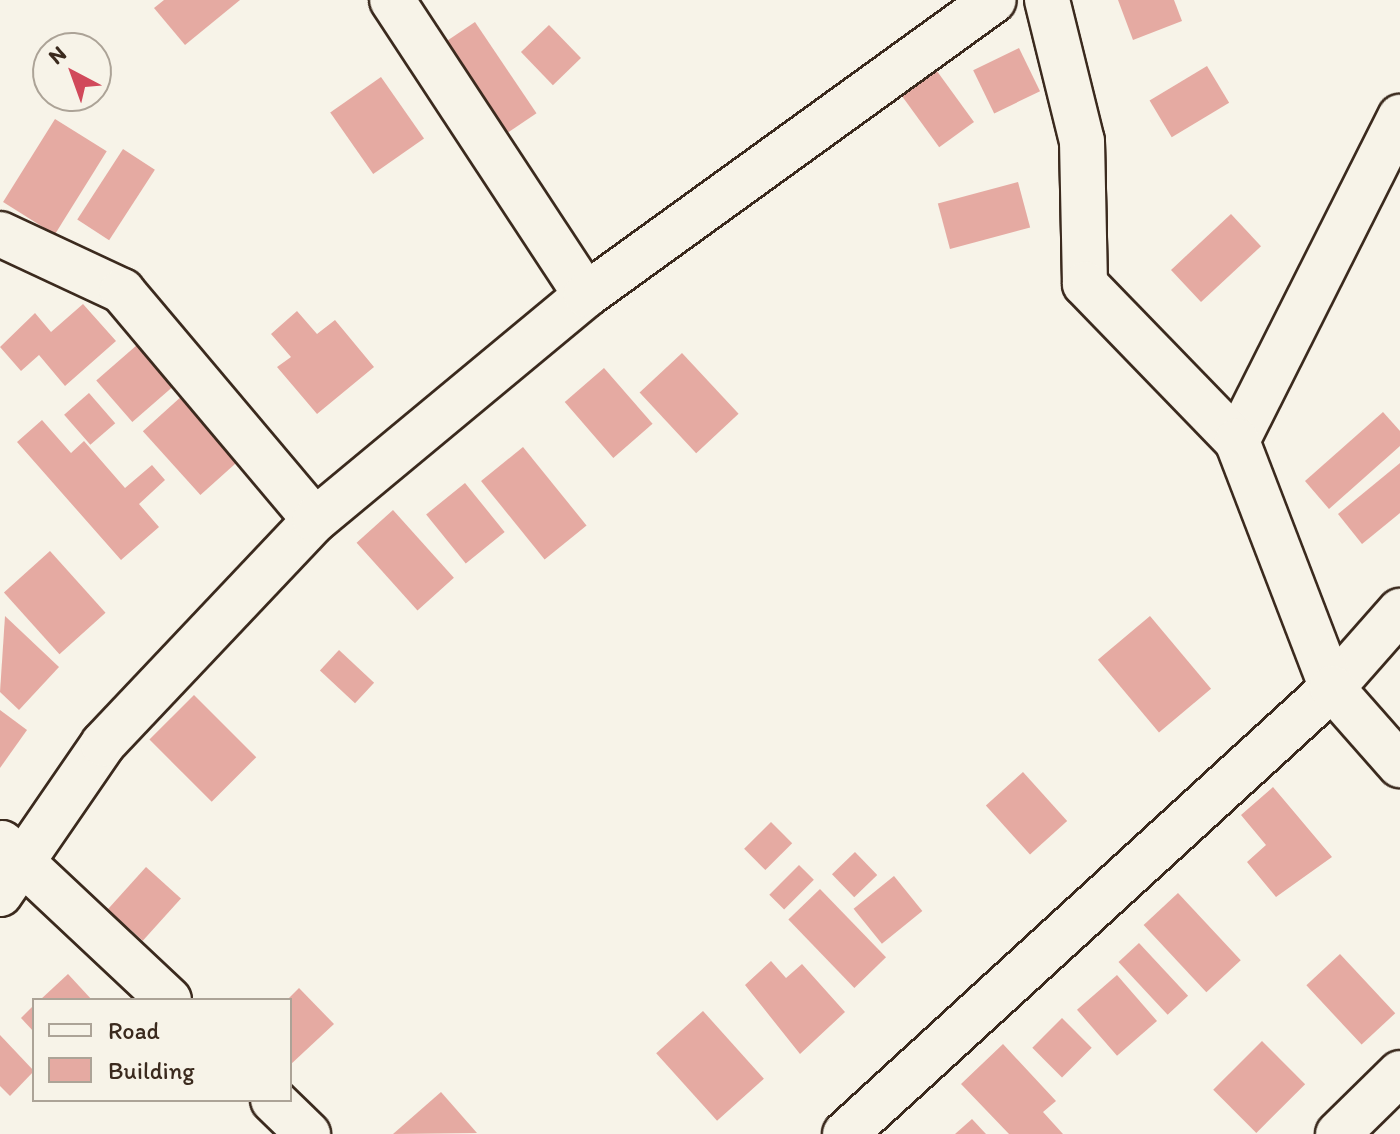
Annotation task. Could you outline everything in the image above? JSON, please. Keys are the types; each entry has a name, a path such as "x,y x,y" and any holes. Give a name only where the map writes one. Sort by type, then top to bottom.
{"street":[{"path":"392,0 586,295"},
{"path":"167,998 8,865 103,744 315,520 586,295 994,0"},
{"path":"1047,0 1082,141 1085,284 1237,441 1332,688 1400,765"},
{"path":"1237,441 1400,117"},
{"path":"0,234 122,291 315,520"},
{"path":"845,1134 1332,688 1400,611"},
{"path":"1338,1134 1400,1073"},
{"path":"275,1102 308,1134"}],"building":[{"path":"164,0 240,0 185,45 154,8"},
{"path":"1118,0 1174,0 1182,21 1133,40"},
{"path":"475,22 537,113 497,140 435,49"},
{"path":"549,25 581,58 553,85 521,52"},
{"path":"1019,48 1040,91 994,113 973,70"},
{"path":"1207,66 1229,103 1172,137 1150,101"},
{"path":"934,67 974,122 939,147 899,92"},
{"path":"381,77 424,138 373,174 330,113"},
{"path":"55,119 107,151 55,234 3,202"},
{"path":"123,149 155,170 109,240 77,219"},
{"path":"1018,182 1030,227 950,249 938,203"},
{"path":"1231,214 1261,246 1201,302 1171,270"},
{"path":"83,304 116,341 65,386 39,355 21,371 0,347 35,313 51,332"},
{"path":"297,311 317,334 335,320 374,367 317,414 277,367 291,357 271,334"},
{"path":"137,345 173,387 132,422 96,380"},
{"path":"682,353 739,414 696,453 640,393"},
{"path":"604,368 653,424 613,458 565,402"},
{"path":"89,393 115,423 90,445 64,415"},
{"path":"183,395 241,459 200,495 143,431"},
{"path":"1383,412 1400,431 1400,446 1329,509 1305,481"},
{"path":"42,420 71,453 84,441 125,488 152,465 165,480 139,504 159,527 121,560 17,442"},
{"path":"523,447 587,525 545,559 481,481"},
{"path":"1400,463 1400,513 1362,544 1338,514"},
{"path":"465,483 505,532 466,563 426,514"},
{"path":"393,510 454,578 417,610 357,543"},
{"path":"50,551 106,613 59,654 4,592"},
{"path":"5,616 59,667 19,710 0,692"},
{"path":"1150,616 1211,689 1159,732 1098,660"},
{"path":"339,650 374,683 355,703 320,670"},
{"path":"194,695 256,757 212,802 149,740"},
{"path":"0,710 27,730 0,768"},
{"path":"1023,772 1067,821 1030,855 986,805"},
{"path":"1273,787 1332,857 1276,897 1247,862 1266,845 1241,815"},
{"path":"771,822 792,843 765,870 744,849"},
{"path":"855,852 877,875 854,897 832,874"},
{"path":"799,865 814,880 784,910 769,895"},
{"path":"146,867 181,898 143,941 108,909"},
{"path":"894,876 922,911 882,944 854,909"},
{"path":"820,889 886,957 854,988 788,920"},
{"path":"1178,893 1241,960 1206,992 1144,925"},
{"path":"1139,943 1188,996 1168,1015 1119,962"},
{"path":"1340,954 1395,1013 1362,1045 1306,985"},
{"path":"771,961 786,978 802,964 845,1012 800,1054 745,985"},
{"path":"68,974 90,998 42,998"},
{"path":"1117,975 1157,1021 1117,1056 1077,1010"},
{"path":"299,988 334,1024 292,1063 292,998 289,998"},
{"path":"32,1007 32,1030 21,1018"},
{"path":"703,1011 764,1079 717,1121 656,1053"},
{"path":"1062,1018 1092,1048 1062,1077 1032,1048"},
{"path":"0,1035 32,1069 32,1073 10,1096 0,1086"},
{"path":"1262,1041 1305,1084 1256,1133 1213,1090"},
{"path":"1003,1044 1056,1101 1043,1112 1063,1134 1009,1134 961,1084"},
{"path":"441,1092 477,1133 393,1134"},
{"path":"972,1119 986,1134 955,1134"}]}
